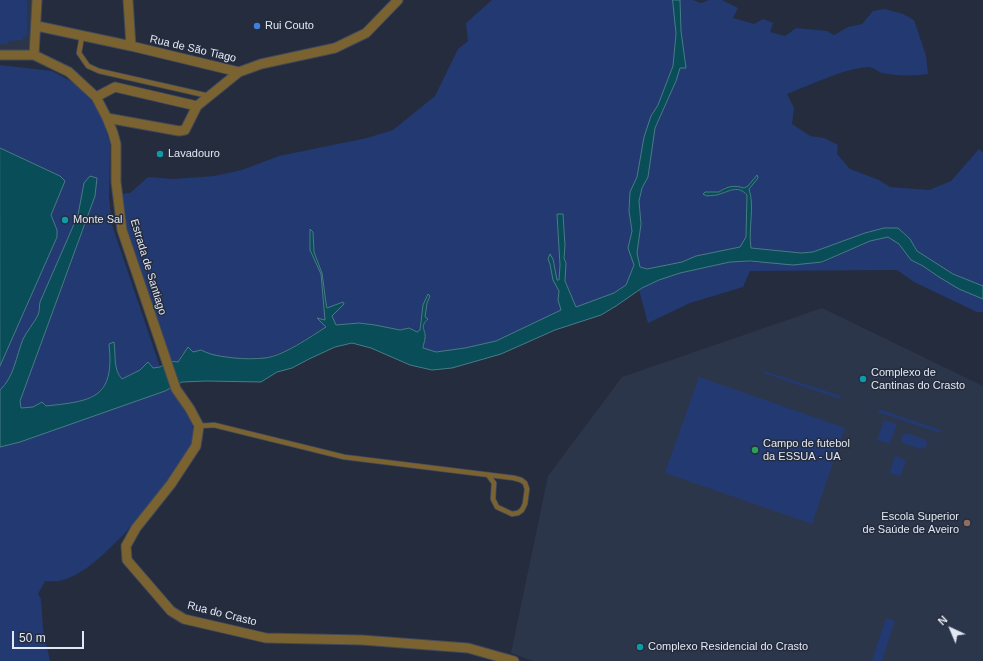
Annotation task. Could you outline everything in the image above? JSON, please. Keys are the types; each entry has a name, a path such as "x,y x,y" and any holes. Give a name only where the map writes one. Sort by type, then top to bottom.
{"street":[{"path":"0,55 34,55 37,26 37,0"},
{"path":"128,0 131,46"},
{"name":"Rua de São Tiago","path":"37,26 131,46 239,72 261,64 335,48 366,32 398,0"},
{"name":"Estrada de Santiago","path":"34,55 69,72 96,97 107,118 116,144 116,182 122,230 176,389 190,409 199,426"},
{"path":"107,118 178,131 185,130 197,106 239,72"},
{"path":"96,97 115,87 197,106"},
{"name":"Rua do Crasto","path":"199,426 196,446 171,484 136,528 126,546 127,560 171,611 184,619 266,638 362,640 468,648 514,661"}],"lane":[{"path":"82,36 79,53 88,66 99,71 209,96"},
{"path":"199,426 214,425 344,457 514,478 525,483 528,489 525,504 522,510 518,513 512,514 497,507 493,499 494,483 488,475"}],"shaded area":[{"path":"0,0 37,0 34,55 0,55"},
{"path":"0,0 27,0 27,34 22,40 8,41 8,44 0,44"},
{"path":"492,0 673,0 676,34 673,66 658,106 651,116 637,177 630,192 629,211 632,231 628,248 634,264 626,285 614,293 576,307 565,281 566,264 564,258 564,223 562,219 558,228 560,265 559,280 557,280 553,259 548,259 553,280 559,291 558,300 561,310 496,341 465,348 436,352 423,348 425,338 424,324 428,319 425,317 427,303 430,296 428,294 421,316 420,330 417,332 409,328 400,330 359,323 336,325 332,316 343,302 328,308 321,269 314,252 313,235 310,250 321,274 325,321 318,319 326,327 287,350 266,358 242,359 213,356 201,350 182,354 178,362 169,361 124,231 120,194 130,193 148,177 174,179 214,176 242,170 279,156 367,138 393,130 435,96 458,49 468,41 466,23"},
{"path":"673,0 680,0 681,31 686,68 680,68 676,81 655,128 648,177 642,188 639,201 641,224 637,253 640,267 647,269 682,262 696,256 740,247 746,237 747,195 737,189 718,195 707,196 703,194 705,192 719,192 725,188 731,187 744,188 748,186 757,175 758,178 749,189 751,196 751,248 801,253 813,252 865,233 884,228 898,228 910,239 917,251 953,274 983,286 983,299 959,289 911,260 899,244 888,237 870,241 822,262 793,265 750,261 730,262 680,273 642,288 601,315 555,330 501,354 452,368 432,370 410,365 371,348 352,343 335,347 292,368 277,372 261,382 182,382 165,391 20,442 0,447 0,390 9,379 23,339 38,315 40,302 78,215 84,183 90,176 97,178 95,196 20,401 21,408 33,407 42,402 46,406 76,402 88,399 97,394 104,386 108,376 110,362 109,344 114,342 116,367 122,379 140,370 148,362 153,368 160,367 169,361 178,362 188,347 193,352 201,350 209,354 221,356 257,359 272,357 280,354 304,341 326,327 317,318 325,320 321,274 310,250 310,229 313,232 314,252 322,273 327,308 343,302 344,304 332,316 336,325 359,323 400,330 409,328 417,332 420,330 423,305 428,294 430,296 427,303 425,317 428,319 423,326 425,338 423,348 436,352 465,348 496,341 561,310 558,300 559,291 553,280 548,259 550,254 553,259 557,280 559,280 560,265 557,214 563,214 565,245 564,258 566,263 565,281 576,307 614,293 626,285 634,265 628,248 632,231 629,211 630,192 637,177 644,137 651,116 658,105 673,66 676,34"},
{"path":"680,0 693,0 701,3 709,0 722,0 738,8 733,18 754,24 763,19 773,23 770,32 785,36 796,28 827,31 834,35 848,27 862,24 873,11 885,9 903,14 914,20 926,56 928,74 893,75 882,73 868,67 858,68 827,78 787,94 794,108 792,124 810,136 824,138 838,145 837,154 850,169 879,180 890,187 929,190 951,181 979,149 983,153 983,286 953,274 917,251 910,239 884,228 865,233 813,252 801,253 751,248 751,196 749,189 752,184 744,188 725,187 719,192 707,196 717,195 737,189 747,195 746,237 740,247 696,256 682,262 647,269 640,267 637,253 641,224 639,201 642,188 648,177 655,128 676,81 680,68 686,68 681,31"},
{"path":"0,65 52,71 74,83 91,100 103,119 110,143 109,198 112,225 160,367 153,368 148,362 140,370 122,379 116,367 114,343 109,344 110,362 108,376 104,386 97,394 88,399 76,402 46,406 42,402 33,407 21,408 20,401 90,211 84,183 78,215 40,302 38,315 23,339 9,379 0,390 0,366 57,237 57,230 51,215 65,181 60,176 0,148"},
{"path":"0,148 60,176 65,181 51,215 57,230 57,237 0,366"},
{"path":"888,237 899,244 911,260 959,289 983,299 983,312 977,312 914,282 897,270 750,271 743,287 690,303 648,323 639,290 659,280 680,273 730,262 822,263 870,241"},
{"path":"822,308 983,386 983,661 533,661 511,653 548,476 622,377"},
{"path":"764,371 841,396 840,399 763,373"},
{"name":"Campo de futebol da ESSUA - UA","path":"699,377 845,428 812,524 665,473"},
{"path":"171,388 189,417 194,429 190,448 181,465 150,505 100,558 76,575 69,578 59,581 45,581 38,594 41,599 43,629 50,661 0,661 0,447 20,442"},
{"path":"879,409 941,430 940,433 878,412"},
{"path":"884,420 897,424 890,444 877,440"},
{"path":"906,433 924,439 927,442 926,447 921,449 903,443 901,437"},
{"path":"895,456 906,460 901,476 890,473"},
{"path":"886,618 895,621 882,661 872,661"}],"place":[{"name":"Rui Couto","path":"257,26"},
{"name":"Lavadouro","path":"160,154"},
{"name":"Monte Sal","path":"65,220"},
{"name":"Complexo de Cantinas do Crasto","path":"863,379"},
{"name":"Campo de futebol da ESSUA - UA","path":"755,450"},
{"name":"Escola Superior de Saúde de Aveiro","path":"967,523"},
{"name":"Complexo Residencial do Crasto","path":"640,647"}]}
